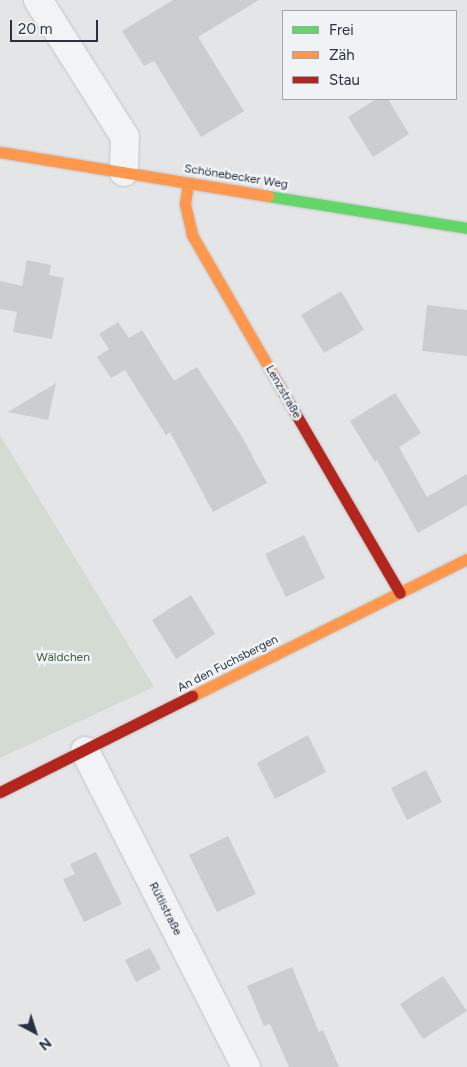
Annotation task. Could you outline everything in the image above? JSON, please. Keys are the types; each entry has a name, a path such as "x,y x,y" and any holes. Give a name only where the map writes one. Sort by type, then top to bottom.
{"street":[{"path":"38,0 125,137 124,172"},
{"name":"Schönebecker Weg","path":"0,152 467,228"},
{"name":"Lenzstraße","path":"188,184 185,204 192,235 400,593"},
{"name":"An den Fuchsbergen","path":"0,792 467,559"},
{"name":"Rütlistraße","path":"85,751 246,1067"}],"green space":[{"name":"Wäldchen","path":"0,435 154,687 0,758"}],"building":[{"path":"173,0 259,0 198,37 244,111 201,137 154,61 144,66 122,31"},
{"path":"374,100 389,100 409,134 373,157 348,117"},
{"path":"27,260 51,265 49,275 64,278 52,339 13,332 17,312 0,309 0,281 22,286"},
{"path":"341,291 364,330 324,353 301,315"},
{"path":"427,305 467,310 467,356 422,351"},
{"path":"118,322 129,338 142,330 174,381 197,367 241,435 267,483 213,512 170,432 166,435 125,370 111,378 97,357 109,349 99,334"},
{"path":"56,383 48,420 8,412"},
{"path":"395,393 421,433 399,447 427,497 467,474 467,505 418,533 377,460 375,462 350,421"},
{"path":"304,535 325,578 286,597 265,554"},
{"path":"191,595 215,634 176,659 152,620"},
{"path":"308,735 326,772 275,799 257,763"},
{"path":"426,770 442,802 407,820 391,788"},
{"path":"228,836 256,894 217,912 189,855"},
{"path":"96,852 122,904 84,922 63,879 75,874 70,864"},
{"path":"150,948 161,969 136,982 125,960"},
{"path":"292,967 319,1032 323,1030 339,1067 289,1067 270,1024 264,1026 247,986"},
{"path":"443,976 467,1011 423,1039 400,1004"}],"traffic: fast":[{"path":"268,196 467,228"}],"traffic: slow":[{"path":"0,152 268,196"},
{"path":"188,184 185,204 192,235 273,375"},
{"path":"192,696 467,559"}],"traffic: jam":[{"path":"273,375 400,593"},
{"path":"0,792 192,696"}]}
